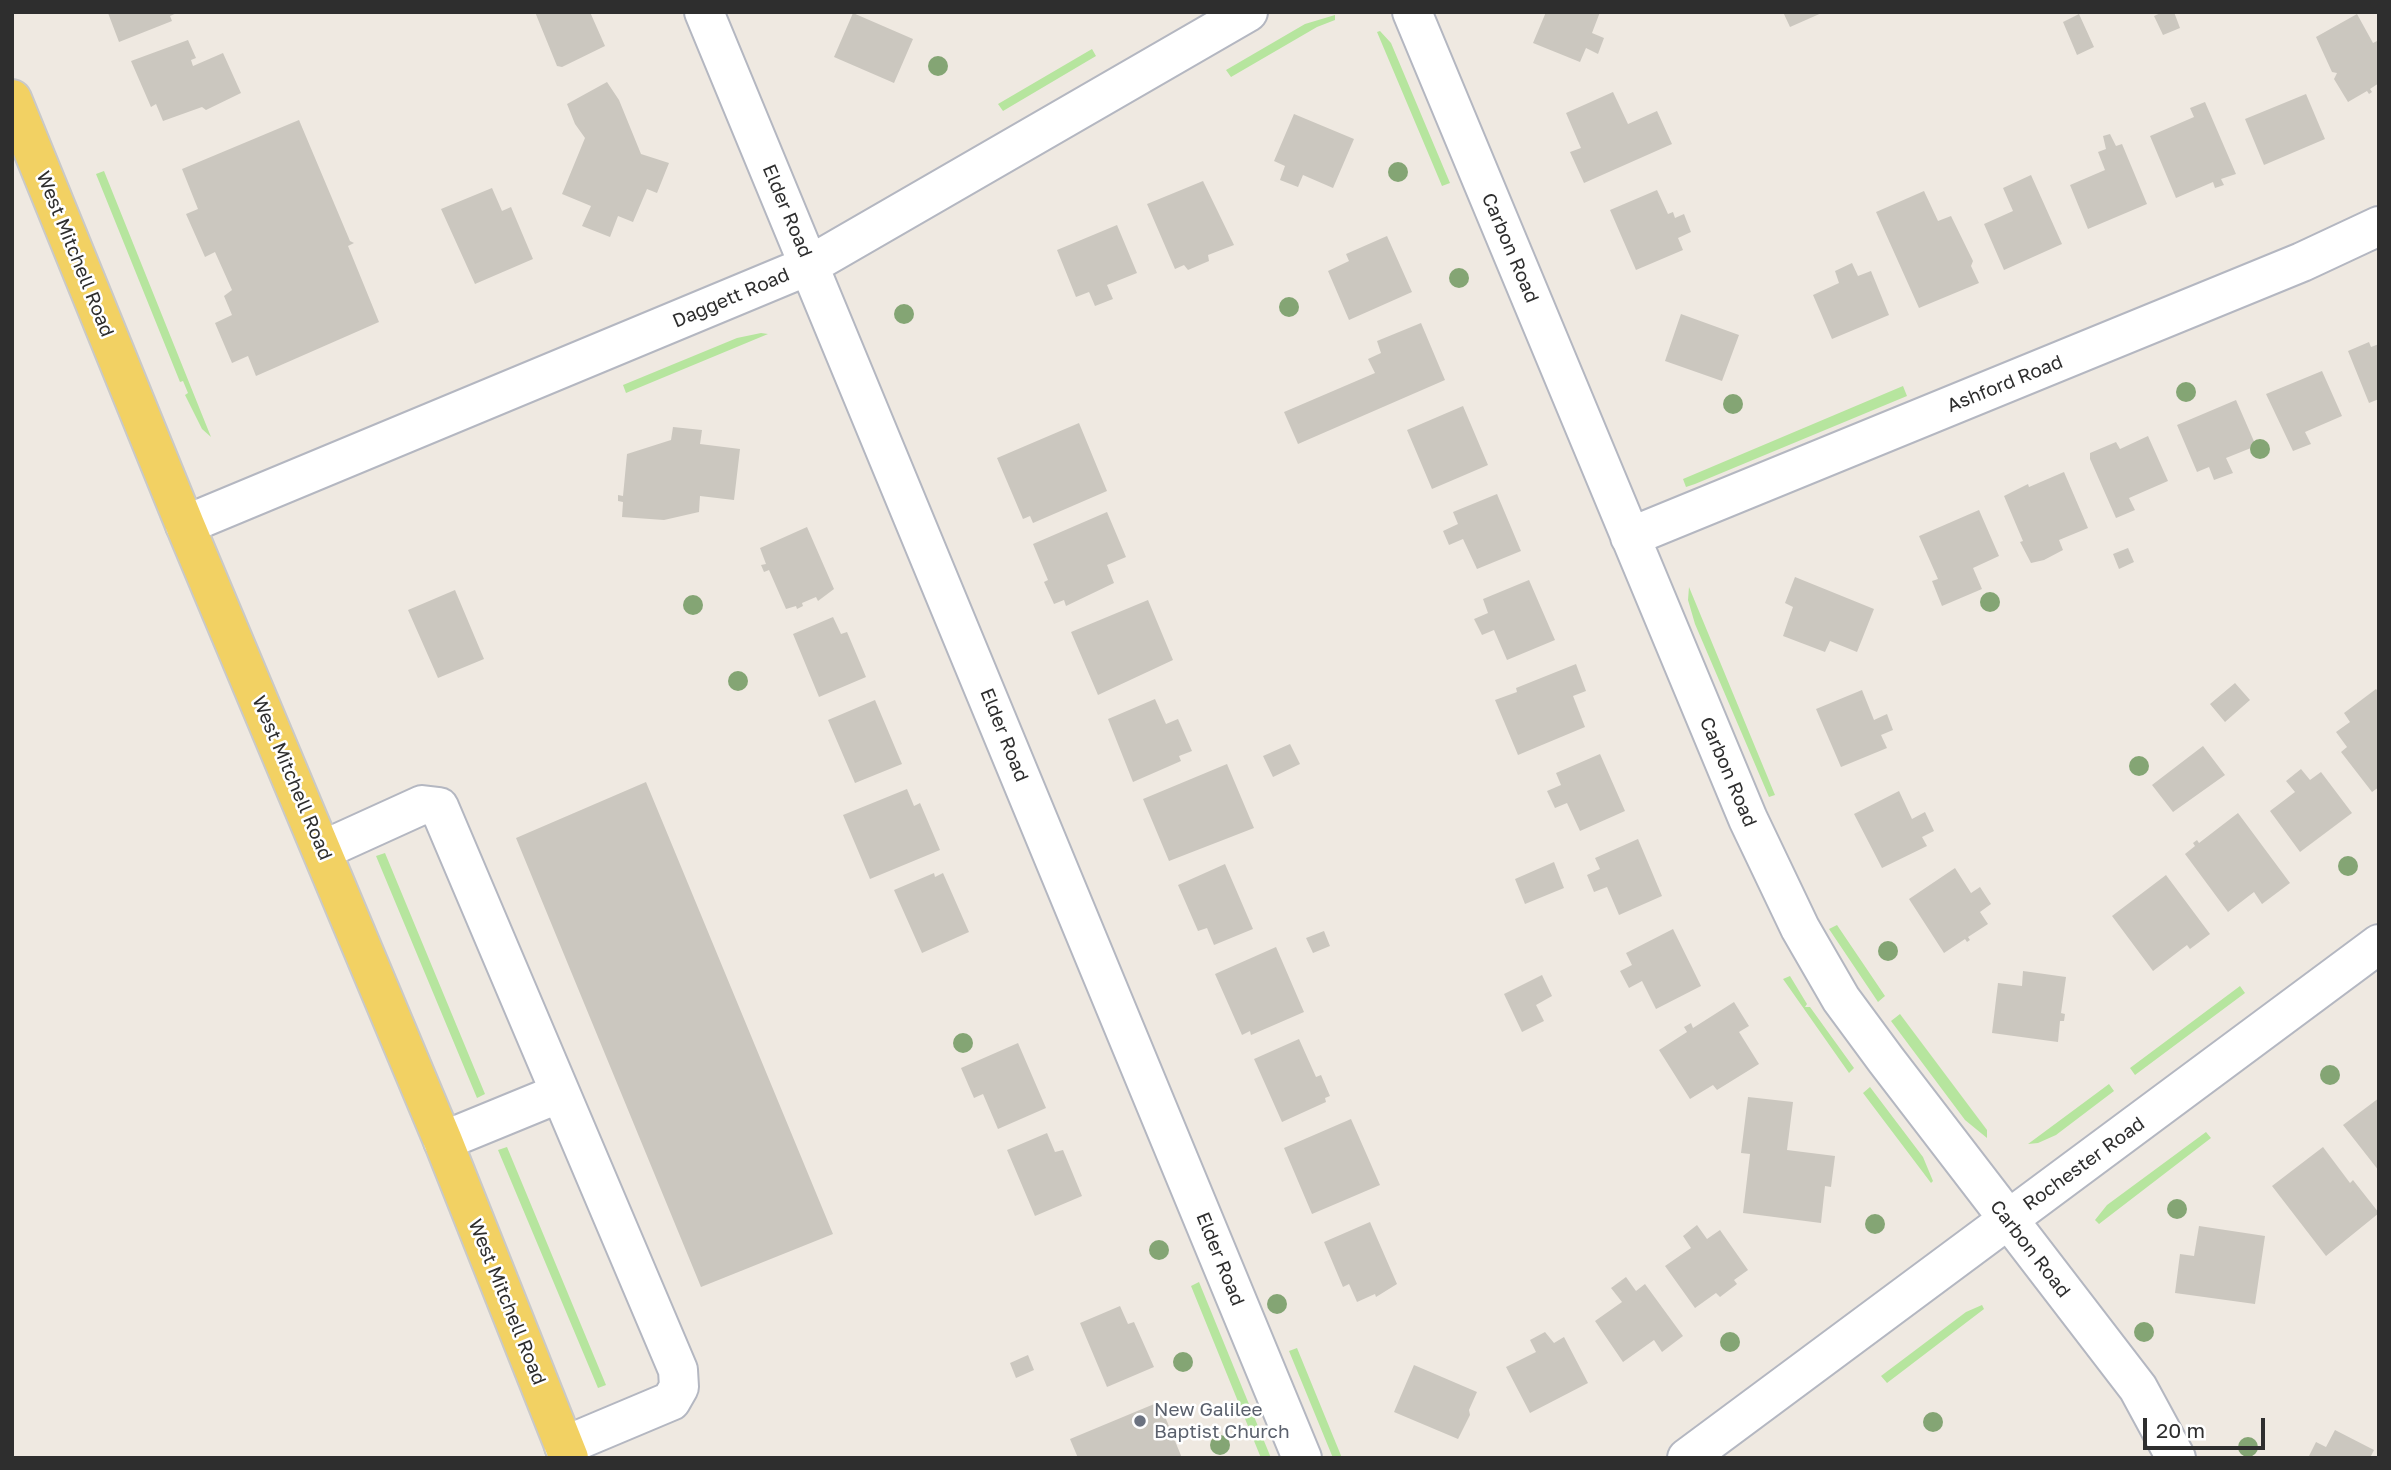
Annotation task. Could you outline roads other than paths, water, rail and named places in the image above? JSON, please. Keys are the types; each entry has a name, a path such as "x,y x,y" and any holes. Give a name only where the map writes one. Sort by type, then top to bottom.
{"main road":[{"name":"West Mitchell Road","path":"12,99 22,148 323,850 443,1141 566,1452"}],"street":[{"name":"Elder Road","path":"704,12 1302,1458"},
{"name":"Daggett Road","path":"185,525 810,265 1248,12"},
{"name":"Carbon Road","path":"1412,12 1748,819 1806,939 1841,999 2007,1221 2138,1388 2176,1458"},
{"name":"Ashford Road","path":"1630,537 2302,262 2379,226"},
{"path":"323,850 422,805 439,807 678,1370 679,1387 671,1401 566,1452"},
{"name":"Rochester Road","path":"1687,1458 2379,944"},
{"path":"443,1141 560,1093"}],"place":[{"name":"New Galilee Baptist Church","path":"1140,1421"}]}
